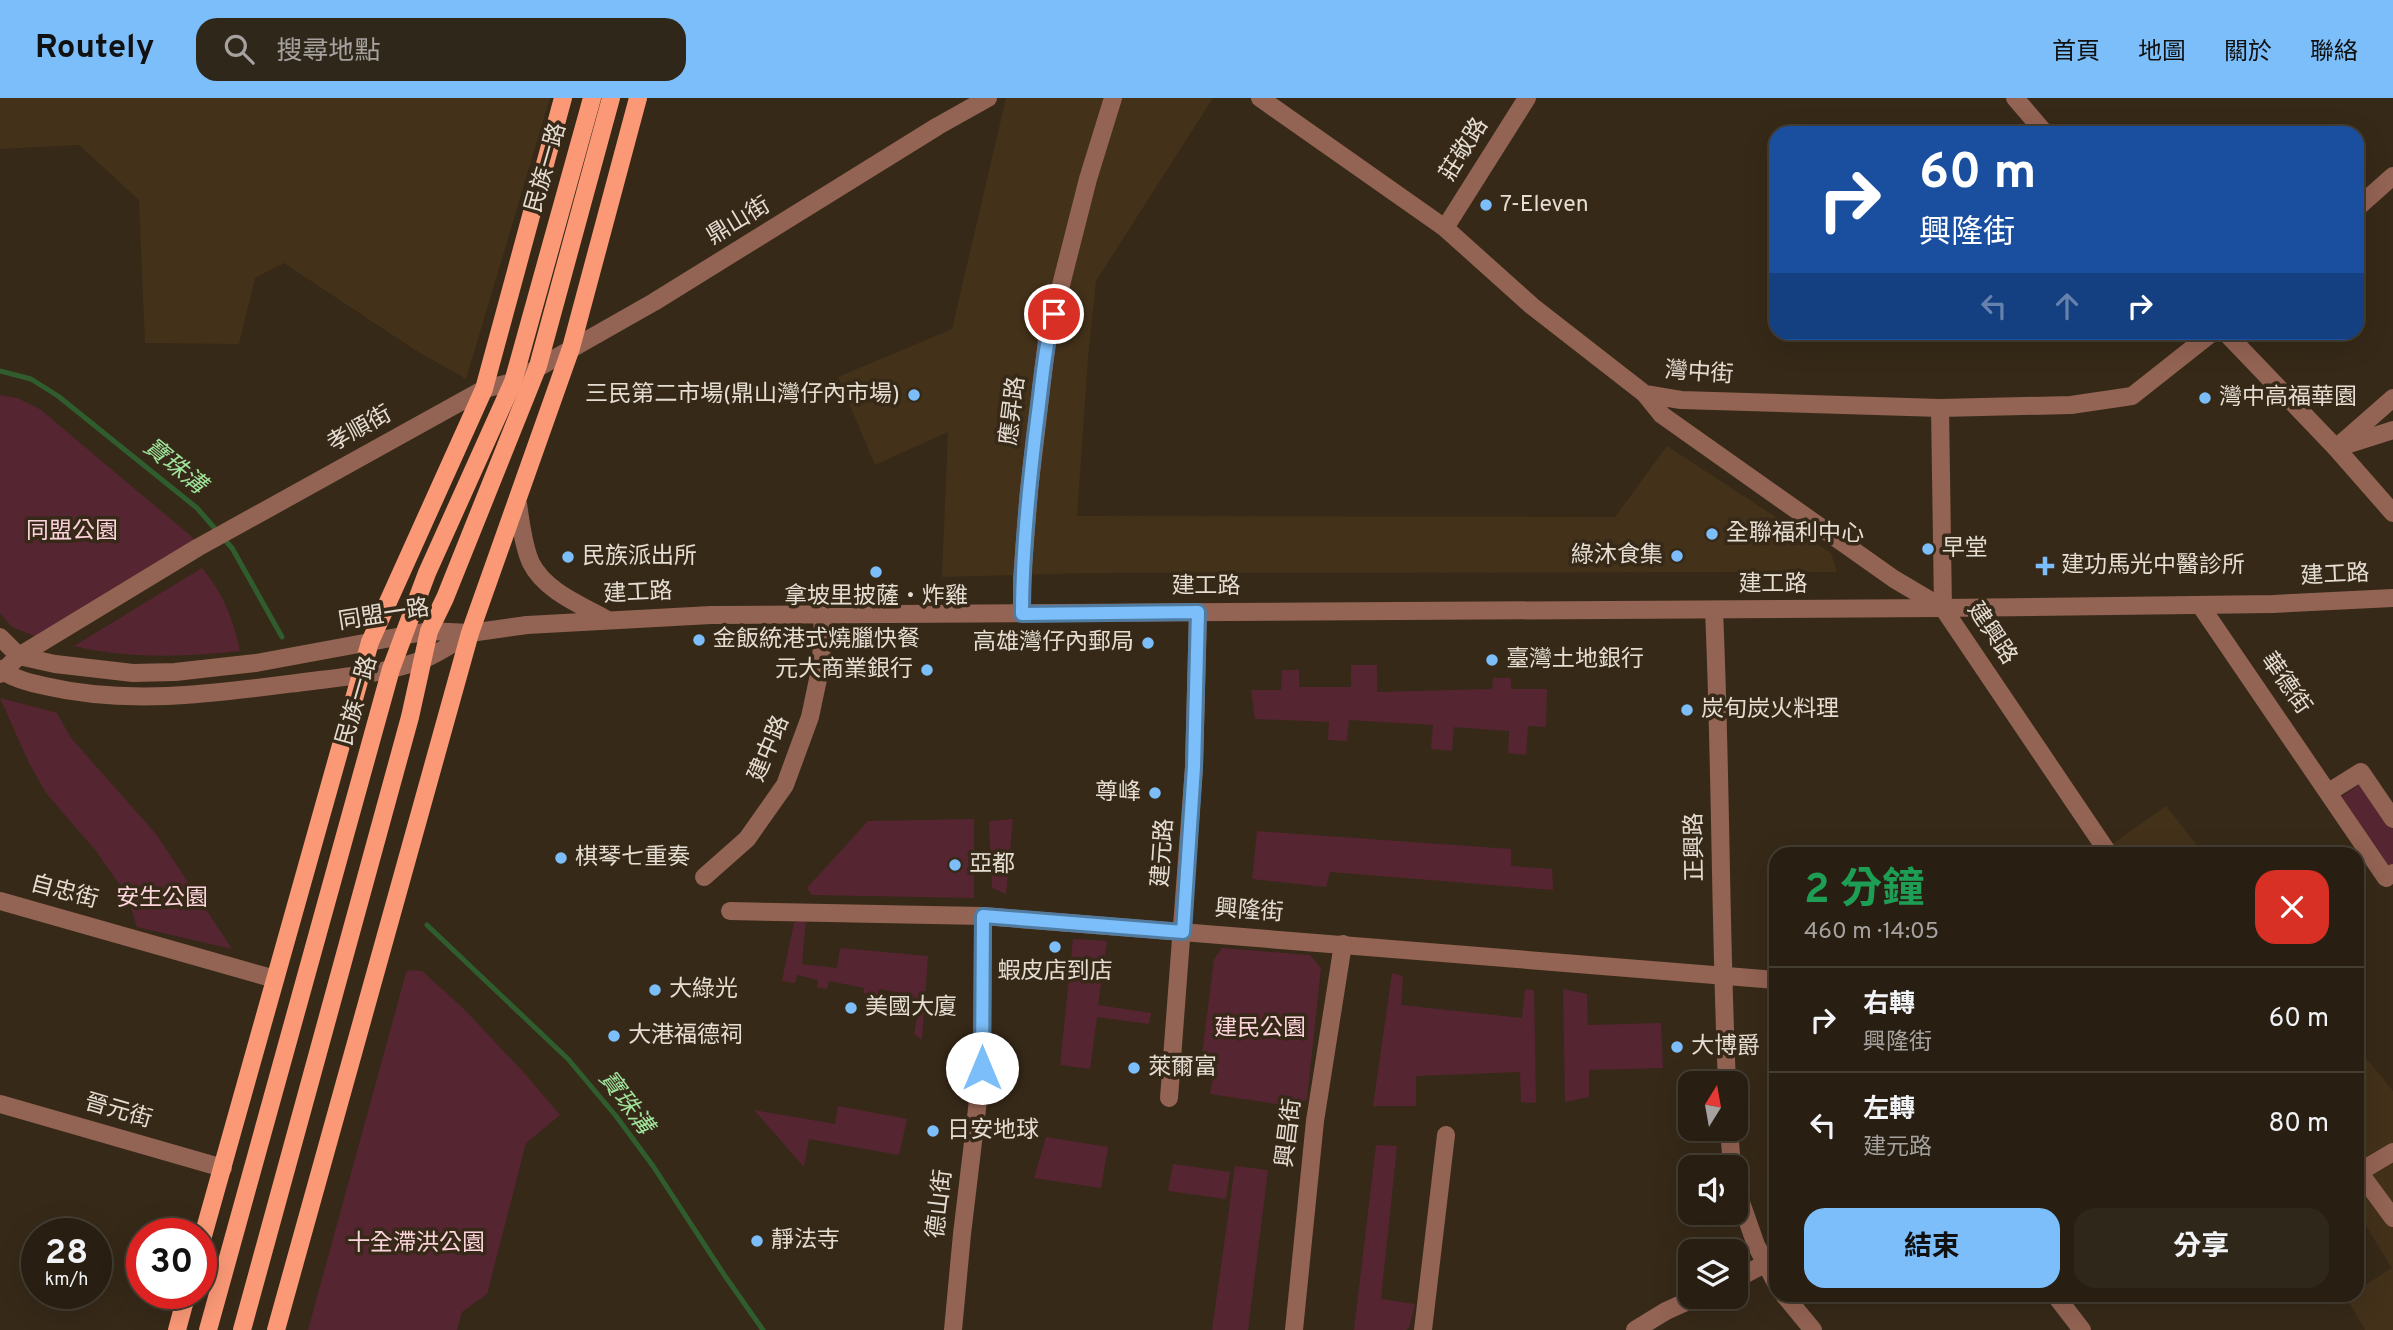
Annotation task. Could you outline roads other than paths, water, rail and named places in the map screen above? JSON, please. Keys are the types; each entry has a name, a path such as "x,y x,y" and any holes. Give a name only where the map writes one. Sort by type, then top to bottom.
{"main road":[{"name":"民族一路","path":"208,1218 370,642 484,389 563,98"},
{"name":"民族一路","path":"208,1330 391,669 427,573 513,382 592,98"},
{"name":"民族一路","path":"242,1330 410,717 429,631 445,598 538,366 611,98"},
{"path":"276,1330 470,632 518,504 571,348 638,98"},
{"path":"177,1330 183,1309"}],"street":[{"name":"鼎山街","path":"513,382 654,302 937,126 988,98"},
{"name":"應昇路","path":"1022,614 1029,490 1047,340 1088,179 1113,98"},
{"name":"灣中街","path":"1260,98 1445,228 1532,306 1645,394 1681,400 1940,408 2071,405 2132,396 2203,340"},
{"name":"莊敬路","path":"1445,228 1527,98"},
{"path":"2015,98 2039,126"},
{"path":"2364,202 2393,176"},
{"path":"2233,340 2336,448 2393,513"},
{"name":"孝順街","path":"19,656 233,528 484,389 513,382"},
{"path":"1645,394 1662,415 1894,579 1943,608"},
{"path":"2336,448 2393,398"},
{"name":"建興路","path":"1940,408 1943,608 2104,847"},
{"path":"2336,448 2393,430"},
{"path":"518,504 522,534 532,565 554,590 606,619"},
{"name":"建工路","path":"470,632 606,619 823,612 1022,614 1943,608 2273,604 2393,598"},
{"name":"華德街","path":"2200,605 2386,878 2393,873"},
{"name":"正興路","path":"1714,610 1720,736 1727,1071"},
{"name":"建中路","path":"704,877 747,839 785,785 810,717 821,665 823,612"},
{"name":"建元路","path":"1169,1098 1194,767 1198,612"},
{"name":"同盟一路","path":"19,656 107,671 175,673 256,663 429,631 470,632"},
{"name":"同盟一路","path":"1,672 35,684 76,693 123,697 233,691 391,669 422,661 470,632"},
{"path":"0,637 19,656 1,672"},
{"path":"2329,792 2361,772 2393,819"},
{"name":"自忠街","path":"0,901 275,979"},
{"name":"興隆街","path":"730,911 983,916 1769,979"},
{"name":"德山街","path":"953,1330 982,1068 983,916"},
{"name":"興昌街","path":"1294,1330 1315,1121 1343,944"},
{"name":"晉元街","path":"0,1104 223,1168"},
{"path":"1423,1330 1446,1135"},
{"path":"2364,1167 2393,1152"},
{"path":"2364,1177 2393,1218"},
{"path":"1748,1222 1756,1245 1769,1259"},
{"path":"1748,1273 1769,1262"},
{"path":"1790,1302 1813,1330"},
{"path":"2060,1302 2082,1330"},
{"path":"1635,1330 1678,1306"}],"waterway":[{"name":"寶珠溝","path":"0,371 31,379 58,396 197,508 232,548 282,637"},
{"name":"寶珠溝","path":"427,925 568,1059 616,1116 653,1166 763,1330"}],"place":[{"name":"7-Eleven","path":"1486,205"},
{"name":"三民第二市場(鼎山灣仔內市場)","path":"914,395"},
{"name":"灣中高福華園","path":"2205,398"},
{"name":"全聯福利中心","path":"1712,534"},
{"name":"早堂","path":"1928,549"},
{"name":"綠沐食集","path":"1677,556"},
{"name":"民族派出所","path":"568,557"},
{"name":"建功馬光中醫診所","path":"2045,566"},
{"name":"拿坡里披薩‧炸雞","path":"876,572"},
{"name":"金飯統港式燒臘快餐","path":"699,640"},
{"name":"高雄灣仔內郵局","path":"1148,643"},
{"name":"臺灣土地銀行","path":"1492,660"},
{"name":"元大商業銀行","path":"927,670"},
{"name":"炭旬炭火料理","path":"1687,710"},
{"name":"尊峰","path":"1155,793"},
{"name":"棋琴七重奏","path":"561,858"},
{"name":"亞都","path":"955,865"},
{"name":"蝦皮店到店","path":"1055,947"},
{"name":"大綠光","path":"655,990"},
{"name":"美國大廈","path":"851,1008"},
{"name":"大港福德祠","path":"614,1036"},
{"name":"大博爵","path":"1677,1047"},
{"name":"萊爾富","path":"1134,1068"},
{"name":"日安地球","path":"933,1131"},
{"name":"靜法寺","path":"757,1241"}],"park label":[{"name":"同盟公園","path":"72,532"},
{"name":"安生公園","path":"162,899"},
{"name":"建民公園","path":"1260,1029"},
{"name":"十全滯洪公園","path":"416,1244"}]}
